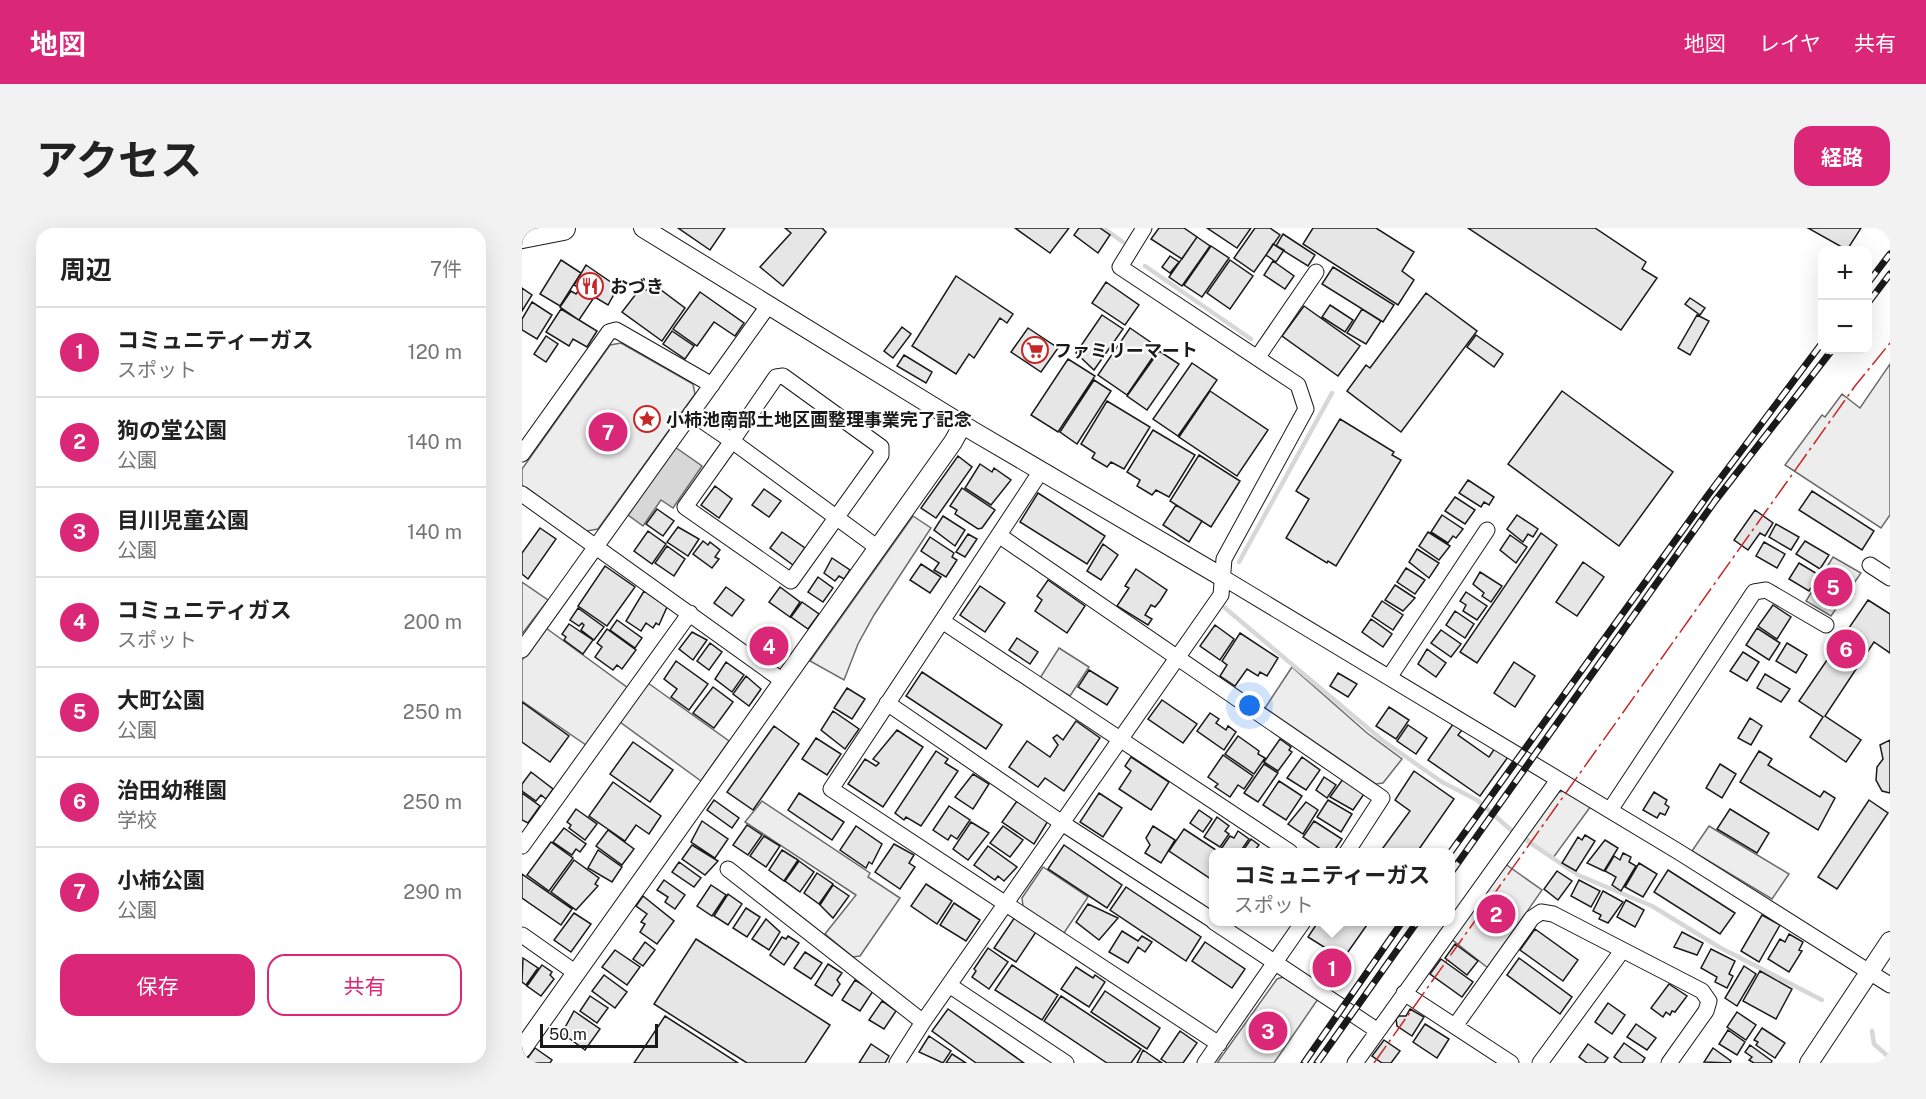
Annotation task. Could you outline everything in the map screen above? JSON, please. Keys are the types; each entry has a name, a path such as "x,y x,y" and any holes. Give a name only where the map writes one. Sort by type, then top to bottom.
{"highway":[{"path":"522,236 563,228"}],"street":[{"path":"643,228 1041,471 1390,676 1890,985"},
{"path":"903,1061 923,1022 1176,656 1221,595 1224,559 1306,409 1298,385 1120,267 1144,228"},
{"path":"1257,358 1316,272"},
{"path":"522,650 768,306"},
{"path":"522,454 609,332 616,330 712,385"},
{"path":"783,376 881,447 881,455 790,581 685,507 732,441 776,377 783,376"},
{"path":"691,413 878,548"},
{"path":"522,1048 878,548 963,424"},
{"path":"1041,471 831,789 1219,1044"},
{"path":"522,494 783,681"},
{"path":"1390,676 1487,530"},
{"path":"999,536 1382,798 1350,848"},
{"path":"1870,565 1890,578"},
{"path":"1610,810 1754,592 1766,590 1826,625"},
{"path":"522,846 690,613"},
{"path":"942,621 1284,848"},
{"path":"887,703 1062,823 1209,918"},
{"path":"1455,922 1558,780"},
{"path":"728,869 923,1022"},
{"path":"1455,1026 1532,918 1541,912 1553,914 1702,991 1709,1000 1706,1011 1669,1063"},
{"path":"1222,926 1378,1031"},
{"path":"1205,1063 1300,926"},
{"path":"1355,1063 1452,926"},
{"path":"522,935 576,973"},
{"path":"1809,1063 1890,941"},
{"path":"1540,1063 1622,951"},
{"path":"949,985 1066,1063"},
{"path":"1404,993 1510,1063"}],"shaded area":[{"path":"621,343 693,384 695,394 598,529 587,531 522,485 522,469 610,345"},
{"path":"1890,364 1890,515 1881,528 1785,465 1822,415 1825,417 1842,394 1860,408"},
{"path":"675,447 702,466 673,508 661,500 643,526 628,515"},
{"path":"913,516 931,528 874,615 858,644 844,680 810,661"},
{"path":"1833,557 1861,573 1831,616 1806,601"},
{"path":"522,582 548,600 522,634"},
{"path":"546,628 628,688 586,745 522,701 522,660"},
{"path":"1059,648 1089,667 1070,696 1040,678"},
{"path":"1292,667 1367,733 1402,759 1383,783 1376,784 1265,708"},
{"path":"648,683 729,741 701,781 620,722"},
{"path":"1564,791 1591,806 1553,858 1523,836 1553,793"},
{"path":"762,801 870,873 868,877 900,898 860,956 853,957 825,934 856,895 745,822"},
{"path":"1709,826 1789,874 1772,899 1692,851"},
{"path":"1504,863 1542,890 1488,968 1450,938"},
{"path":"1043,867 1088,897 1064,933 1023,906 1022,898"},
{"path":"1283,977 1318,999 1274,1063 1217,1063 1277,979"}],"building":[{"path":"678,228 725,228 710,250"},
{"path":"785,228 822,228 826,232 783,286 760,267 791,233"},
{"path":"1015,228 1069,228 1050,253"},
{"path":"1079,228 1100,228 1110,235 1098,253 1074,235"},
{"path":"1159,228 1184,228 1197,237 1182,259 1151,239"},
{"path":"1207,228 1251,228 1237,248"},
{"path":"1255,228 1270,228 1280,235 1254,272 1234,258"},
{"path":"1313,228 1376,228 1414,252 1402,271 1414,280 1398,305 1303,244"},
{"path":"1468,228 1595,228 1646,262 1642,269 1657,278 1621,330"},
{"path":"1808,228 1861,228 1850,246 1840,246"},
{"path":"1283,234 1315,255 1308,266 1276,246"},
{"path":"1197,237 1210,246 1182,286 1169,277"},
{"path":"1273,244 1284,250 1276,262 1266,255"},
{"path":"1211,246 1229,258 1202,297 1184,285"},
{"path":"1170,256 1179,262 1170,273 1162,267"},
{"path":"561,260 581,273 560,306 540,294"},
{"path":"1230,260 1253,276 1230,309 1207,293"},
{"path":"1273,261 1294,276 1285,289 1264,275"},
{"path":"586,265 618,287 608,305 574,285"},
{"path":"1333,267 1394,305 1383,322 1322,284"},
{"path":"956,276 1013,314 1007,323 1000,318 974,358 969,354 956,374 912,346"},
{"path":"1106,282 1139,305 1125,325 1092,303"},
{"path":"522,288 532,295 522,311"},
{"path":"579,290 593,299 579,320 560,307 571,291 576,294"},
{"path":"639,290 661,290 685,308 662,341 622,312"},
{"path":"700,292 744,323 735,336 714,322 697,346 673,329"},
{"path":"1426,293 1477,331 1401,432 1347,391 1366,365 1370,368"},
{"path":"1690,298 1705,308 1700,315 1685,304"},
{"path":"532,302 552,315 537,339 522,330 522,319"},
{"path":"1330,305 1353,320 1345,332 1322,317"},
{"path":"1304,306 1360,346 1338,376 1282,336"},
{"path":"561,309 597,331 587,347 573,339 569,346 546,332"},
{"path":"1362,309 1381,321 1366,344 1347,333"},
{"path":"1102,315 1123,329 1094,370 1076,353"},
{"path":"1697,315 1709,321 1690,355 1678,348"},
{"path":"902,327 911,334 893,358 884,351"},
{"name":"ファミリーマート","path":"1028,328 1058,348 1041,372 1011,352"},
{"path":"1130,328 1159,348 1127,395 1098,375"},
{"path":"672,331 694,346 685,359 663,344"},
{"path":"1476,335 1503,354 1494,367 1467,347"},
{"path":"546,336 558,344 546,362 534,354"},
{"path":"1159,351 1179,364 1147,410 1127,396"},
{"path":"904,355 932,372 926,383 897,366"},
{"path":"1068,359 1095,376 1058,432 1031,415"},
{"path":"1192,363 1217,380 1178,436 1153,419"},
{"path":"1094,380 1111,391 1077,444 1060,432"},
{"path":"1210,391 1268,430 1237,476 1179,437"},
{"path":"1562,391 1673,472 1619,546 1508,464"},
{"path":"1107,401 1150,427 1124,469 1111,462 1107,467 1092,458 1095,453 1081,444"},
{"path":"1340,419 1394,452 1392,455 1401,460 1336,566 1286,538 1309,499 1296,491"},
{"path":"1153,430 1195,455 1169,497 1156,490 1152,495 1137,486 1140,480 1127,472"},
{"path":"1199,455 1240,481 1211,527 1170,501"},
{"path":"958,456 972,467 936,518 921,508"},
{"path":"980,464 992,472 994,468 1011,480 991,505 965,488"},
{"path":"1468,480 1494,497 1489,505 1484,502 1481,507 1459,493"},
{"path":"715,486 732,499 719,518 701,505"},
{"path":"962,488 995,510 982,528 978,529 955,514 957,510 950,506"},
{"path":"764,489 781,501 769,517 752,505"},
{"path":"1812,491 1874,531 1862,550 1799,510"},
{"path":"1038,493 1105,536 1087,564 1020,522"},
{"path":"1455,497 1475,510 1465,524 1445,511"},
{"path":"1176,505 1202,521 1189,542 1163,525"},
{"path":"657,509 674,521 663,536 646,524"},
{"path":"1755,510 1773,523 1765,536 1760,533 1748,550 1734,540"},
{"path":"1442,515 1463,529 1456,538 1453,536 1448,543 1431,532"},
{"path":"1517,515 1538,529 1533,537 1528,534 1523,542 1507,529"},
{"path":"943,516 965,530 955,546 934,530"},
{"path":"1776,524 1799,537 1791,550 1769,537"},
{"path":"678,527 699,539 688,556 667,542"},
{"path":"540,528 556,539 528,579 522,574 522,553"},
{"path":"648,531 666,544 652,564 634,551"},
{"path":"782,532 805,548 793,565 770,548"},
{"path":"1428,532 1450,546 1439,560 1419,546"},
{"path":"1541,533 1557,545 1477,663 1460,652"},
{"path":"968,534 977,539 965,557 956,552"},
{"path":"1510,535 1527,547 1516,563 1500,550"},
{"path":"930,537 954,553 952,557 957,560 946,577 934,570 939,563 921,551"},
{"path":"703,541 708,545 710,542 720,550 715,557 719,559 712,568 693,554"},
{"path":"1805,541 1829,555 1820,569 1796,554"},
{"path":"1764,542 1785,554 1777,568 1756,556"},
{"path":"1103,544 1118,555 1101,580 1087,571"},
{"path":"667,546 685,559 674,576 655,563"},
{"path":"1417,549 1439,563 1429,578 1409,562"},
{"path":"832,558 850,570 844,579 839,576 835,581 824,573"},
{"path":"1583,562 1604,577 1577,616 1556,602"},
{"path":"1799,563 1819,575 1809,591 1789,579"},
{"path":"921,564 941,577 930,593 910,580"},
{"path":"605,566 635,587 607,626 578,606"},
{"path":"1406,568 1425,580 1415,594 1397,582"},
{"path":"1136,569 1167,590 1155,607 1151,605 1145,615 1152,619 1148,625 1117,606 1129,588 1125,586"},
{"path":"1480,572 1502,586 1491,602 1482,596 1484,593 1473,584"},
{"path":"818,577 833,588 823,602 808,592"},
{"path":"1048,580 1085,606 1067,633 1035,611 1042,600 1037,596"},
{"path":"1395,585 1415,598 1403,611 1385,600"},
{"path":"980,586 1005,603 985,632 960,615"},
{"path":"726,587 744,600 732,616 714,603"},
{"path":"780,587 800,602 790,617 769,602"},
{"path":"644,591 667,607 659,625 656,623 653,628 646,623 641,631 626,621"},
{"path":"1466,592 1487,606 1477,620 1463,611 1466,605 1460,601"},
{"path":"1868,600 1890,614 1890,653 1874,642 1825,716 1861,740 1846,762 1810,737 1823,717 1799,701"},
{"path":"1382,601 1403,615 1393,630 1372,616"},
{"path":"802,602 819,614 808,629 791,617"},
{"path":"1773,605 1791,617 1777,639 1758,626"},
{"path":"578,608 604,627 594,640 581,630 584,625 582,623 579,626 570,620"},
{"path":"1455,611 1474,624 1465,638 1446,625"},
{"path":"1371,619 1392,634 1383,647 1362,632"},
{"path":"617,620 642,638 635,648 610,630"},
{"path":"569,624 593,640 583,654 564,640 566,637 562,634"},
{"path":"1215,625 1234,639 1220,660 1200,646"},
{"path":"1757,628 1780,643 1769,660 1746,645"},
{"path":"607,629 636,650 622,669 617,665 613,670 595,657 602,647 597,643"},
{"path":"1441,630 1461,644 1451,657 1431,643"},
{"path":"692,632 707,640 693,660 679,649"},
{"path":"1240,633 1278,658 1267,676 1260,672 1258,676 1247,669 1235,686 1220,676 1227,665 1222,661"},
{"path":"766,636 780,647 773,656 759,646"},
{"path":"1017,638 1038,652 1030,664 1009,650"},
{"path":"710,643 722,652 709,670 697,661"},
{"path":"1787,643 1807,655 1796,673 1776,661"},
{"path":"1427,649 1446,663 1436,677 1418,664"},
{"path":"1743,652 1759,662 1747,681 1730,671"},
{"path":"676,661 708,684 689,710 671,697 677,689 664,679"},
{"path":"726,662 744,675 732,692 715,679"},
{"path":"1514,662 1535,676 1515,707 1494,693"},
{"path":"1089,670 1118,688 1107,705 1078,687"},
{"path":"922,672 1002,725 986,749 906,696"},
{"path":"1338,673 1357,684 1348,697 1330,686"},
{"path":"1765,674 1790,689 1781,702 1757,688"},
{"path":"746,676 761,689 749,706 733,694"},
{"path":"713,687 733,702 714,728 693,713"},
{"path":"847,688 865,699 852,719 834,708"},
{"path":"1162,700 1197,724 1183,743 1148,719"},
{"path":"522,702 569,736 550,762 522,742"},
{"path":"1389,707 1409,720 1396,739 1376,726"},
{"path":"833,711 859,729 845,749 821,730"},
{"path":"1210,713 1219,719 1216,723 1226,730 1228,726 1236,732 1224,750 1197,731"},
{"path":"1750,718 1762,726 1751,745 1738,738"},
{"path":"1076,721 1100,738 1064,791 1045,778 1038,787 1009,767 1027,741 1050,757 1058,745 1053,738 1057,735 1063,740"},
{"path":"1453,724 1462,730 1458,735 1489,757 1495,748 1508,757 1480,796 1428,760"},
{"path":"1408,725 1427,738 1416,754 1397,741"},
{"path":"774,726 799,744 753,810 727,792"},
{"path":"897,730 923,747 883,807 848,784 865,759 876,766 879,763 873,759"},
{"path":"1238,736 1265,758 1254,774 1225,754"},
{"path":"816,738 841,754 827,775 802,759"},
{"path":"1280,739 1291,747 1289,750 1292,752 1278,771 1264,762"},
{"path":"1890,740 1890,793 1882,791 1876,780 1877,767 1883,759 1880,745"},
{"path":"633,742 673,770 650,802 610,774"},
{"path":"936,751 948,759 945,763 958,771 921,826 906,817 904,820 895,813"},
{"path":"1759,751 1772,759 1768,765 1820,797 1824,791 1835,798 1818,830 1740,782"},
{"path":"1223,755 1253,776 1244,789 1238,785 1230,797 1215,787 1218,784 1208,777"},
{"path":"1131,757 1169,782 1151,810 1119,789 1131,771 1125,766"},
{"path":"1302,757 1320,770 1306,790 1287,778"},
{"path":"1264,764 1278,773 1258,802 1244,793"},
{"path":"1720,764 1736,774 1722,798 1706,788"},
{"path":"1414,771 1454,799 1420,848 1383,848 1410,811 1395,800"},
{"path":"531,772 553,789 546,799 541,795 536,801 522,791 522,784"},
{"path":"973,774 989,784 973,809 955,797"},
{"path":"1324,777 1336,785 1327,798 1316,790"},
{"path":"1343,779 1364,794 1353,810 1330,797"},
{"path":"1279,781 1302,796 1286,820 1263,805"},
{"path":"613,782 661,816 649,834 636,825 625,841 589,816"},
{"path":"1654,792 1667,800 1665,804 1669,807 1665,815 1660,813 1657,818 1643,810"},
{"path":"522,793 540,806 528,823 522,820"},
{"path":"799,793 844,822 832,840 788,810"},
{"path":"1099,793 1122,808 1103,837 1080,822"},
{"path":"714,800 739,818 732,828 707,810"},
{"path":"1328,800 1352,814 1341,832 1317,817"},
{"path":"1869,800 1888,813 1837,889 1818,877"},
{"path":"1017,801 1048,821 1034,844 1002,822"},
{"path":"1306,802 1318,810 1303,834 1288,824"},
{"path":"949,806 970,820 957,839 951,835 948,840 933,830"},
{"path":"576,809 597,824 585,840 569,828 571,825 567,822"},
{"path":"1730,809 1769,833 1757,853 1717,829"},
{"path":"1199,810 1212,819 1203,832 1190,823"},
{"path":"1217,817 1229,826 1225,831 1229,834 1220,847 1204,837"},
{"path":"702,821 728,839 715,858 691,842"},
{"path":"1314,821 1342,839 1336,848 1319,848 1303,837"},
{"path":"971,822 989,833 968,860 953,849"},
{"path":"747,825 762,835 748,855 733,845"},
{"path":"856,826 882,844 872,864 869,862 866,868 840,850"},
{"path":"1003,826 1023,840 1010,857 990,843"},
{"path":"1153,826 1175,840 1161,863 1145,853 1150,845 1146,838"},
{"path":"564,828 586,844 580,852 576,849 572,855 553,842"},
{"path":"1184,829 1213,848 1209,848 1209,878 1169,851"},
{"path":"608,830 634,849 622,865 596,846"},
{"path":"1238,831 1249,839 1243,848 1222,848 1230,836 1234,838"},
{"path":"1585,835 1595,841 1576,871 1562,863 1578,837 1582,840"},
{"path":"764,836 780,846 766,867 750,856"},
{"path":"1251,839 1259,845 1257,848 1245,848"},
{"path":"1605,840 1618,848 1604,871 1587,863"},
{"path":"551,842 573,858 549,891 527,875"},
{"path":"894,844 914,855 909,863 915,867 900,889 875,872"},
{"path":"692,845 718,861 705,875 682,859"},
{"path":"1064,845 1122,885 1107,908 1048,869"},
{"path":"988,846 1017,867 1004,881 998,876 995,880 974,865"},
{"path":"598,850 622,867 612,882 588,868"},
{"path":"782,850 798,860 784,881 769,870"},
{"path":"1623,853 1631,857 1629,862 1636,866 1621,891 1612,885 1616,877 1605,871 1614,856 1620,860"},
{"path":"574,860 599,878 595,884 598,886 576,910 551,892"},
{"path":"799,861 814,872 800,892 785,881"},
{"path":"679,862 701,878 694,887 672,872"},
{"path":"1639,863 1657,874 1643,897 1625,887"},
{"path":"1668,870 1735,913 1720,934 1654,892"},
{"path":"1557,871 1572,881 1558,900 1544,889"},
{"path":"817,873 833,884 819,904 804,893"},
{"path":"522,874 572,909 561,925 522,898"},
{"path":"664,880 685,895 675,909 665,902 668,897 657,890"},
{"path":"1579,880 1600,891 1591,907 1571,896"},
{"path":"926,884 952,901 937,924 911,906"},
{"path":"711,885 726,895 712,916 697,906"},
{"path":"833,885 849,896 833,918 820,905"},
{"path":"1126,887 1201,937 1186,961 1110,910"},
{"path":"1603,891 1623,902 1608,923 1599,919 1601,915 1593,911"},
{"path":"728,894 742,904 728,925 714,916"},
{"path":"643,896 674,921 657,944 640,932 645,924 641,922 647,914 636,906"},
{"path":"1626,900 1644,910 1635,927 1617,917"},
{"path":"954,903 980,920 966,941 940,925"},
{"path":"1088,904 1118,918 1099,940 1076,922"},
{"path":"746,908 760,917 747,937 733,928"},
{"path":"574,913 591,924 571,952 554,940"},
{"path":"1762,915 1780,925 1759,962 1741,951"},
{"path":"1015,917 1036,932 1016,962 994,948"},
{"path":"766,919 780,932 769,950 752,939"},
{"path":"1315,926 1366,926 1343,959 1308,937"},
{"path":"1535,929 1578,960 1563,981 1520,950"},
{"path":"1122,931 1138,941 1142,936 1152,942 1145,952 1138,947 1128,963 1109,952"},
{"path":"1682,932 1703,943 1697,955 1674,947"},
{"path":"1789,934 1803,942 1799,950 1802,951 1789,972 1768,959 1780,939 1785,942"},
{"path":"788,936 799,943 784,965 770,955 782,937 786,939"},
{"path":"696,939 830,1025 805,1063 747,1063 654,1004"},
{"path":"645,942 655,950 643,966 633,959"},
{"path":"1205,942 1245,969 1232,988 1192,961"},
{"path":"1455,944 1478,961 1467,975 1445,958"},
{"path":"988,948 1008,962 989,989 972,977 976,971 974,969"},
{"path":"1711,949 1735,961 1729,974 1733,976 1727,988 1715,982 1717,977 1701,968"},
{"path":"615,950 640,967 627,985 602,967"},
{"path":"805,952 822,963 811,979 794,968"},
{"path":"523,958 538,968 526,985 522,982"},
{"path":"1334,958 1342,964 1331,979 1322,973"},
{"path":"1519,958 1572,997 1560,1014 1507,975"},
{"path":"1441,959 1473,982 1462,997 1430,974"},
{"path":"828,964 842,973 837,980 840,984 832,996 815,985"},
{"path":"542,965 552,972 550,975 554,979 541,996 527,986"},
{"path":"1012,965 1058,995 1042,1020 995,990"},
{"path":"1744,966 1756,974 1737,1006 1725,998"},
{"path":"1076,967 1093,978 1095,975 1105,982 1089,1007 1061,989"},
{"path":"1760,971 1792,989 1776,1019 1743,1001"},
{"path":"604,975 627,992 615,1008 592,991"},
{"path":"855,980 873,991 860,1011 842,1000"},
{"path":"1669,984 1687,996 1675,1012 1672,1011 1670,1015 1666,1012 1663,1017 1651,1008"},
{"path":"1105,991 1160,1028 1147,1049 1091,1012"},
{"path":"590,996 608,1008 597,1023 580,1011"},
{"path":"1061,996 1141,1049 1131,1063 1107,1063 1044,1021"},
{"path":"882,1001 896,1011 884,1029 869,1020"},
{"path":"1608,1003 1625,1015 1612,1034 1595,1022"},
{"path":"948,1009 1024,1063 976,1063 932,1031"},
{"path":"1410,1009 1424,1017 1412,1036 1397,1026 1396,1019 1399,1016 1406,1016"},
{"path":"574,1011 600,1029 585,1050 562,1033"},
{"path":"1737,1012 1756,1025 1746,1040 1727,1027"},
{"path":"665,1016 738,1063 634,1063"},
{"path":"1425,1024 1449,1039 1437,1058 1413,1042"},
{"path":"1636,1024 1656,1038 1647,1050 1627,1037"},
{"path":"1258,1025 1268,1032 1261,1042 1251,1035"},
{"path":"1762,1028 1785,1043 1775,1058 1756,1045 1758,1042 1754,1040"},
{"path":"1728,1030 1745,1042 1737,1055 1719,1044"},
{"path":"1180,1031 1197,1043 1183,1063 1167,1063 1161,1059"},
{"path":"929,1036 951,1051 943,1063 919,1052"},
{"path":"1384,1040 1400,1051 1391,1063 1382,1063 1372,1056"},
{"path":"1624,1043 1645,1058 1642,1063 1622,1063 1614,1057"},
{"path":"871,1044 889,1056 885,1063 859,1063"},
{"path":"1588,1044 1608,1058 1604,1063 1587,1063 1579,1057"},
{"path":"1750,1045 1772,1061 1771,1063 1754,1063 1749,1060 1752,1057 1745,1052"},
{"path":"535,1048 552,1060 550,1063 524,1063"},
{"path":"1713,1048 1731,1061 1730,1063 1704,1062"},
{"path":"1143,1050 1162,1063 1137,1063"},
{"path":"952,1054 966,1063 946,1063"}],"waterway":[{"path":"1103,228 1123,242"},
{"path":"1145,266 1251,339"},
{"path":"1239,562 1332,393"},
{"path":"1225,608 1382,740 1442,782 1477,800 1512,831"},
{"path":"1523,838 1578,875 1652,906 1719,947 1822,1000"},
{"path":"1872,1031 1874,1044 1890,1058"}],"railway":[{"path":"1872,278 1890,254"},
{"path":"1870,300 1890,274"},
{"path":"1454,848 1708,495 1818,348"},
{"path":"1455,867 1715,501 1829,354"},
{"path":"1304,1063 1399,926"},
{"path":"1317,1063 1414,926"}],"power":[{"path":"1374,1063 1855,386 1890,343"}],"place":[{"name":"おづき","path":"590,286"},
{"name":"ファミリーマート","path":"1035,350"},
{"name":"小柿池南部土地区画整理事業完了記念","path":"647,419"},
{"name":"小柿公園","path":"608,432"},
{"name":"大町公園","path":"1833,587"},
{"name":"コミュニティガス","path":"769,646"},
{"name":"治田幼稚園","path":"1846,649"},
{"name":"狗の堂公園","path":"1496,914"},
{"name":"コミュニティーガス","path":"1332,968"},
{"name":"目川児童公園","path":"1268,1031"}]}
